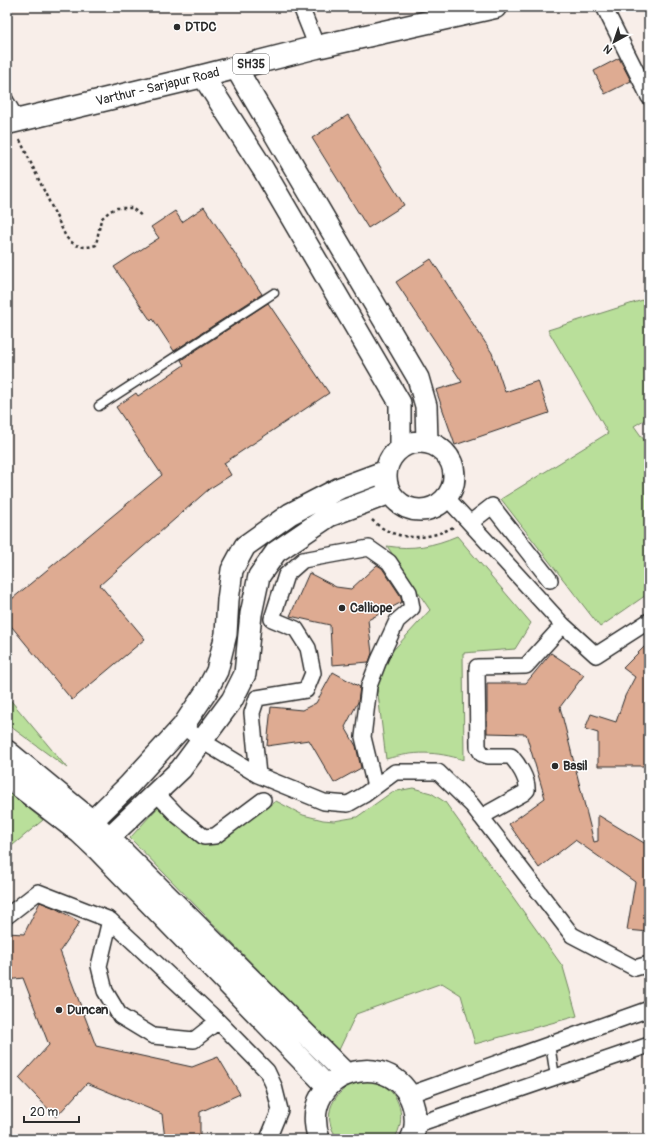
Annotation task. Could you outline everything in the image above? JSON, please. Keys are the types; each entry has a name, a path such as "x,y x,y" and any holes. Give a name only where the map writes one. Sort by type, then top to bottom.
{"main road":[{"name":"Varthur - Sarjapur Road","path":"13,121 236,68 317,47 495,7"}],"street":[{"path":"301,7 317,47"},
{"path":"604,7 649,97"},
{"path":"236,68 418,378 426,406 427,442"},
{"path":"203,76 263,169 400,403 400,448"},
{"path":"263,169 288,156"},
{"path":"413,442 427,442 440,448 450,460 454,470 452,489 447,498 440,504 431,508 417,510 404,506 390,493 386,479 386,471 390,458 400,448 413,442"},
{"path":"86,827 128,786 183,726 206,692 217,671 226,634 232,570 245,546 290,514 340,488 386,471"},
{"path":"103,844 181,769 232,700 245,674 251,614 259,576 276,552 329,516 390,493"},
{"path":"447,498 563,625 596,655 649,620"},
{"path":"468,521 492,506 550,580"},
{"path":"258,775 252,713 257,698 306,690 313,673 308,648 296,629 272,620 286,575 303,560 369,548 389,562 409,592 412,608 397,621 369,686 364,737 375,787"},
{"path":"481,817 524,793 527,790 528,785 516,762 511,756 488,756 482,754 478,747 476,667 526,666 563,625"},
{"path":"183,726 202,741 258,775 324,802 348,804 364,795 395,772 438,772 472,805 572,935 635,968 649,964"},
{"path":"7,751 346,1074"},
{"path":"7,777 86,827"},
{"path":"156,793 178,816 204,837 215,836 263,800"},
{"path":"103,844 328,1087"},
{"path":"7,916 38,892 110,920 218,1021 267,1071 274,1086 280,1110 268,1139"},
{"path":"110,920 99,966 105,992 120,1016 153,1036 194,1040 218,1021"},
{"path":"408,1095 649,1009"},
{"path":"319,1139 316,1132 315,1114 321,1096 336,1079 355,1071 366,1070 381,1073 394,1080 402,1087 412,1104 413,1132 555,1077 649,1045"}],"lane":[{"path":"7,96 13,121"},
{"path":"99,406 274,293"},
{"path":"550,1044 555,1077"}],"path":[{"path":"13,121 66,237 75,245 86,247 96,245 101,219 110,211 117,208 132,208 144,217"},
{"path":"359,505 374,522 384,529 406,537 419,538 438,534 468,521"}],"green space":[{"path":"649,298 649,417 634,426 649,447 649,593 600,627 501,499 608,433 548,330"},
{"path":"457,536 531,623 515,649 463,653 464,760 444,755 425,753 396,756 386,759 375,670 430,610 387,546 405,548 431,545"},
{"path":"7,696 67,768 7,724"},
{"path":"413,788 431,793 445,802 563,967 577,1016 475,1044 461,995 442,983 356,1014 338,1052 130,838 160,805 196,840 203,842 213,841 276,801 303,815 334,821 357,817 392,792"},
{"path":"7,791 43,820 7,850"},
{"path":"359,1081 371,1081 386,1087 397,1100 401,1115 398,1132 394,1139 338,1139 332,1130 330,1112 332,1104 342,1090"}],"building":[{"path":"619,58 631,81 605,94 594,71"},
{"path":"348,115 404,205 368,228 312,138"},
{"path":"204,207 262,294 174,351 153,319 151,321 114,267 159,238 151,227 175,211 182,222"},
{"path":"431,259 492,353 505,392 538,381 549,413 455,445 436,390 462,382 396,282"},
{"path":"268,303 329,393 224,463 231,475 209,489 100,585 145,639 72,700 7,621 7,603 162,475 116,407 136,393 138,396 184,365 181,360"},
{"name":"Calliope","path":"377,565 382,568 400,595 402,602 368,620 372,653 369,662 332,665 330,625 290,616 309,573 336,587 351,589"},
{"path":"649,642 649,766 598,766 598,733 585,729 591,714 616,722 625,696 635,677 623,668"},
{"name":"Basil","path":"551,653 584,675 560,707 594,842 598,841 598,815 649,846 649,932 627,930 635,882 575,840 539,868 509,824 545,798 526,734 487,733 487,683 526,683"},
{"path":"333,672 360,687 358,702 345,727 356,746 361,768 334,783 309,740 267,746 271,707 302,710 316,703"},
{"name":"Duncan","path":"40,902 55,908 80,922 60,951 96,1046 192,1067 218,1057 240,1094 200,1112 200,1139 165,1139 162,1114 87,1083 56,1117 19,1078 49,1045 23,978 7,980 7,933 24,934"}],"place":[{"name":"DTDC","path":"177,27"},
{"name":"Calliope","path":"342,608"},
{"name":"Basil","path":"555,766"},
{"name":"Duncan","path":"59,1010"}]}
